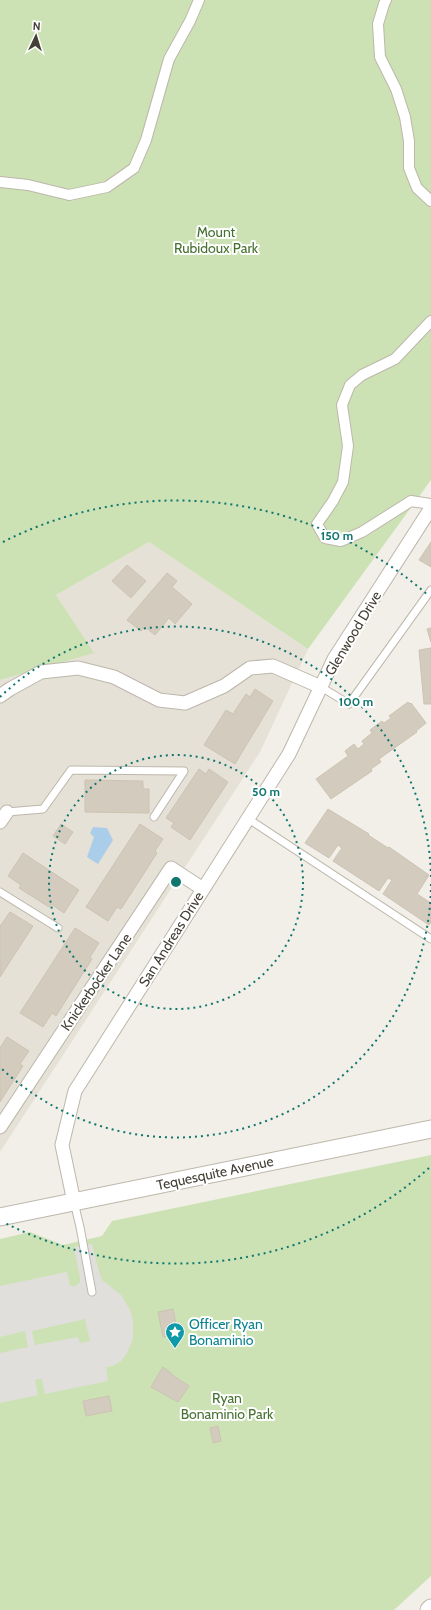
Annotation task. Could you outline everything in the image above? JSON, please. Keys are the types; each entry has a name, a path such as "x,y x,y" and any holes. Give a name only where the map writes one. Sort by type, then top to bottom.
{"street":[{"path":"0,182 28,185 69,195 106,187 134,168 146,140 169,58 190,21 199,0"},
{"path":"386,0 378,24 380,57 396,89 406,117 409,141 408,168 417,188 431,201"},
{"path":"431,321 395,359 362,374 350,385 342,405 348,446 343,482 333,501 317,524 325,538 341,541 362,532 412,501 431,504"},
{"name":"Glenwood Drive","path":"0,696 41,672 78,668 114,677 159,700 185,703 224,686 250,668 273,666 321,687 334,659 431,508"},
{"name":"San Andreas Drive","path":"74,1202 62,1145 75,1091 289,754 321,687"},
{"name":"Knickerbocker Lane","path":"0,1127 171,868 202,889"},
{"name":"Tequesquite Avenue","path":"0,1217 431,1129"}],"lane":[{"path":"321,687 349,704 431,590"},
{"path":"3,816 43,809 71,770 184,771 154,817"},
{"path":"247,818 431,939"},
{"path":"0,892 58,928"},
{"path":"74,1202 92,1292"}],"shaded area":[{"path":"149,542 308,649 260,752 0,1152 0,680 93,653 56,595"},
{"path":"92,1244 102,1280 121,1295 130,1310 133,1321 133,1339 127,1353 121,1361 113,1366 106,1367 108,1381 45,1394 42,1379 38,1379 35,1380 38,1395 0,1403 0,1353 28,1347 25,1331 0,1337 0,1286 67,1272 70,1286 76,1286 80,1282 80,1278 74,1247","holes":["85,1319 90,1341 80,1343 78,1337 35,1345 32,1331"]}],"green space":[{"name":"Mount Rubidoux Park","path":"0,0 431,0 431,480 308,649 149,542 56,595 94,653 0,680"},
{"name":"Ryan Bonaminio Park","path":"431,1155 431,1576 394,1610 0,1610 0,1239 30,1232 63,1245 102,1236 112,1221"}],"water":[{"path":"93,827 107,828 113,840 98,864 87,857 94,837 90,833"}],"building":[{"path":"431,542 431,567 419,560"},
{"path":"127,565 146,581 131,598 112,581"},
{"path":"167,573 177,581 172,587 192,604 175,624 169,618 155,635 145,627 141,631 127,620"},
{"path":"431,628 431,642 427,629"},
{"path":"431,648 431,704 424,704 419,650"},
{"path":"255,689 273,701 235,764 204,745 226,710 233,714 246,694 250,697"},
{"path":"408,702 410,704 411,703 426,723 416,731 417,732 379,759 381,762 371,769 372,771 331,799 316,779 348,756 345,751 354,744 358,749 364,744 362,741 372,733 370,730 382,721 384,723 391,718 389,716"},
{"path":"199,769 206,774 209,769 228,782 190,840 171,827 174,823 166,818"},
{"path":"85,780 143,781 143,789 149,789 149,813 85,812"},
{"path":"328,809 369,834 368,835 388,848 389,847 429,875 417,894 431,903 431,922 429,925 383,894 392,880 388,878 379,891 333,861 342,848 338,845 329,858 305,843"},
{"path":"61,824 73,832 65,844 53,836"},
{"path":"140,824 163,839 155,851 157,853 121,909 117,907 108,921 86,907"},
{"path":"23,853 79,890 64,913 51,904 49,907 19,888 21,885 8,876"},
{"path":"10,912 33,926 0,977 0,925"},
{"path":"75,928 99,943 90,957 92,959 56,1016 52,1013 43,1027 20,1013"},
{"path":"7,1037 29,1051 20,1064 23,1066 0,1102 0,1048"},
{"path":"173,1309 178,1334 163,1337 158,1312"},
{"path":"163,1367 189,1386 178,1402 151,1387"},
{"path":"109,1396 112,1411 86,1416 83,1401"},
{"path":"218,1426 221,1441 213,1443 210,1428"}],"place":[{"name":"Officer Ryan Bonaminio","path":"175,1349"}]}
